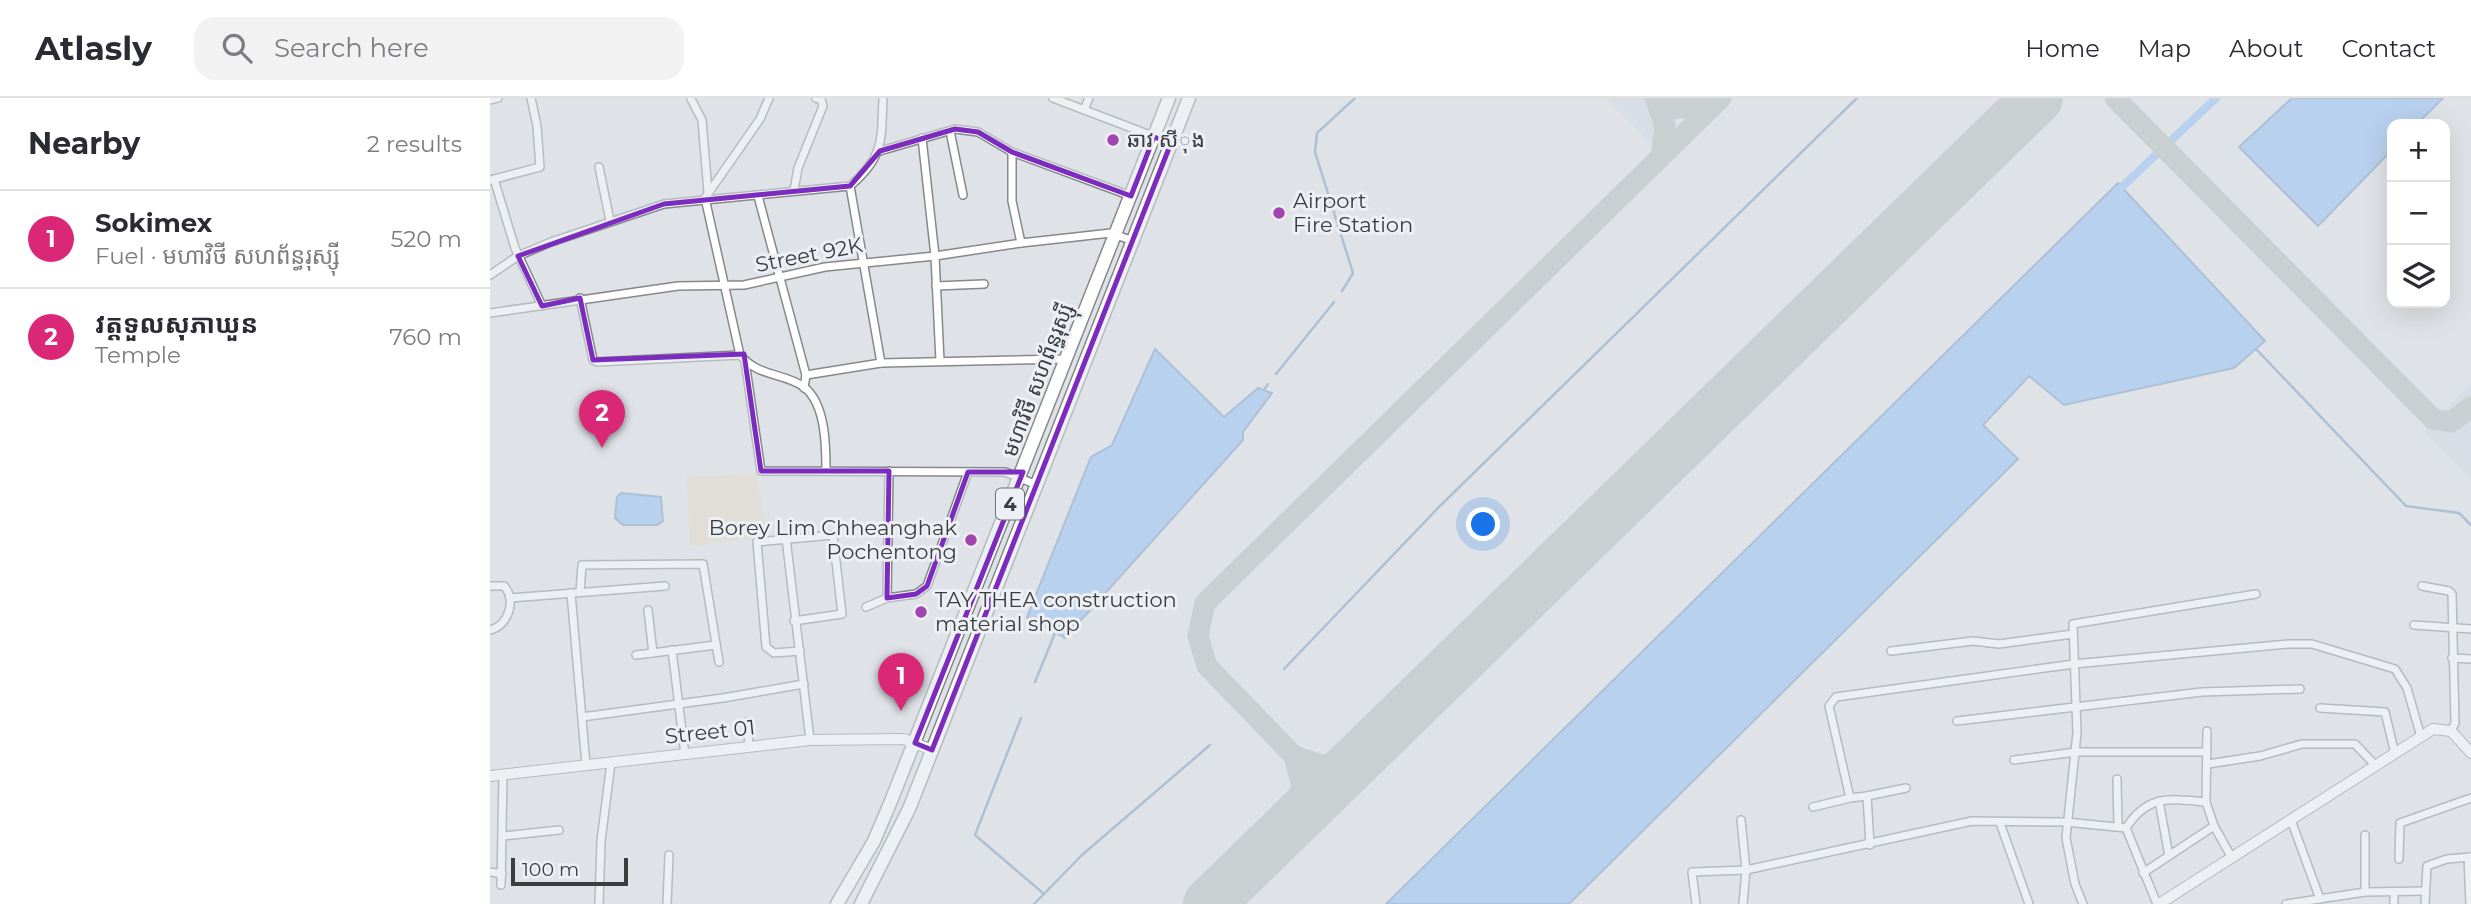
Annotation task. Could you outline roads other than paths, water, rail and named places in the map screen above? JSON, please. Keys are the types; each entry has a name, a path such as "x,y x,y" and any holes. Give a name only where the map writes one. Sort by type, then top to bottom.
{"highway":[{"name":"មហាវិថី សហព័ន្ធរុស្ស៊ី","path":"837,904 874,841 915,743 1169,98"},
{"name":"មហាវិថី សហព័ន្ធរុស្ស៊ី","path":"861,904 894,842 932,750 1189,98"}],"street":[{"path":"490,100 498,98"},
{"path":"531,98 537,126 540,167 492,180 518,256 542,306"},
{"path":"706,195 760,119 769,98"},
{"path":"794,190 798,168 823,106 822,101 816,98"},
{"path":"490,275 518,256 610,221 664,204 706,195 758,196 850,186 864,174 880,150 883,98"},
{"path":"1053,98 1171,143"},
{"path":"1084,110 1089,98"},
{"path":"691,99 702,120 706,195 723,286 743,358 761,471 1005,472 1037,485"},
{"path":"880,150 950,131 978,132 1012,152 1130,196"},
{"path":"950,131 963,195"},
{"path":"922,138 935,256 940,360"},
{"path":"1012,152 1012,201 1021,243"},
{"path":"599,167 610,221"},
{"path":"850,186 881,363"},
{"path":"758,196 806,375 804,388"},
{"name":"Street 92K","path":"490,313 678,286 723,286 781,278 864,261 935,256 1021,243 1116,235 1133,241"},
{"path":"936,286 984,284"},
{"path":"580,298 593,360 597,362 743,358 771,376 804,388 821,415 825,434 826,471"},
{"path":"806,375 881,363 1067,359"},
{"path":"887,598 889,471"},
{"path":"866,607 887,598 916,594 927,586 968,472"},
{"path":"794,621 838,615 843,610 833,536 761,540 756,545 765,641 769,652 800,651"},
{"path":"786,538 810,740"},
{"path":"580,592 582,565 703,564 719,662"},
{"path":"490,586 504,586 510,598 507,619 498,628 490,630"},
{"path":"510,598 665,586"},
{"path":"2422,586 2449,591 2452,594 2455,723 2451,731"},
{"path":"571,593 586,765"},
{"path":"2082,904 2075,884 2066,822 2076,752 2077,705 2073,624 2078,621 2169,610 2256,594"},
{"path":"648,610 653,653"},
{"path":"2414,625 2471,629"},
{"path":"1891,651 1973,641 1999,644 2073,634"},
{"path":"1850,798 1829,706 1836,696 2074,664 2312,644 2395,669 2407,688 2421,737"},
{"path":"636,655 716,645"},
{"path":"672,650 685,754"},
{"path":"2452,658 2471,659"},
{"path":"582,717 804,684"},
{"path":"1957,721 2202,692 2300,689"},
{"path":"2320,708 2385,712 2395,754"},
{"path":"747,722 749,747"},
{"path":"2117,779 2122,827 2158,904 2439,728 2451,731 2471,753"},
{"path":"2207,731 2206,802 2214,826 2232,858"},
{"name":"Street 01","path":"490,776 810,740 904,739 932,750"},
{"path":"2208,764 2318,742 2354,744 2376,766"},
{"path":"2014,760 2076,752 2207,752"},
{"path":"599,904 601,841 611,762"},
{"path":"502,885 503,775"},
{"path":"1813,807 1906,788"},
{"path":"1867,796 1870,845"},
{"path":"2399,859 2401,822 2471,798"},
{"path":"2122,827 2140,809 2159,801 2206,802"},
{"path":"2159,801 2169,856"},
{"path":"1741,820 1746,870 1743,904"},
{"path":"2291,820 2320,899"},
{"path":"1696,904 1692,872 1746,870 1972,821 2066,822 2122,827"},
{"path":"2000,822 2029,904"},
{"path":"2143,873 2214,826"},
{"path":"503,836 559,830"},
{"path":"2365,835 2365,892"},
{"path":"667,904 669,855"},
{"path":"2425,904 2426,868 2430,864 2470,857 2470,904"},
{"path":"490,872 502,874"},
{"path":"2286,904 2365,892 2425,891"},
{"path":"2394,893 2394,904"}],"water":[{"path":"2292,98 2443,98 2422,119 2387,119 2387,155 2318,226 2239,147"},
{"path":"2118,183 2265,341 2234,368 2064,405 2029,376 1983,425 2018,459 1569,904 1386,904"},
{"path":"1155,349 1224,417 1258,388 1272,393 1243,432 1243,440 1065,638 1027,617 1091,457 1112,445"},
{"path":"621,493 661,497 663,521 657,525 623,525 615,518 617,497"}],"waterway":[{"path":"1342,291 1353,273 1315,152 1317,133 1355,98"},
{"path":"1284,669 1439,507 1857,98"},
{"path":"2123,186 2216,98"},
{"path":"1276,374 1334,302"},
{"path":"2257,350 2406,506 2459,513 2471,525"},
{"path":"1265,388 1268,384"},
{"path":"1035,682 1055,633"},
{"path":"1021,718 975,835 1044,894"},
{"path":"1034,904 1082,855 1210,745"}],"place":[{"name":"ឆាវ សីុង","path":"1113,140"},
{"name":"Airport Fire Station","path":"1279,213"},
{"name":"វត្តទួលសុភាឃួន","path":"602,448"},
{"name":"Borey Lim Chheanghak Pochentong","path":"971,540"},
{"name":"TAY THEA construction material shop","path":"921,612"},
{"name":"Sokimex","path":"901,711"}]}
